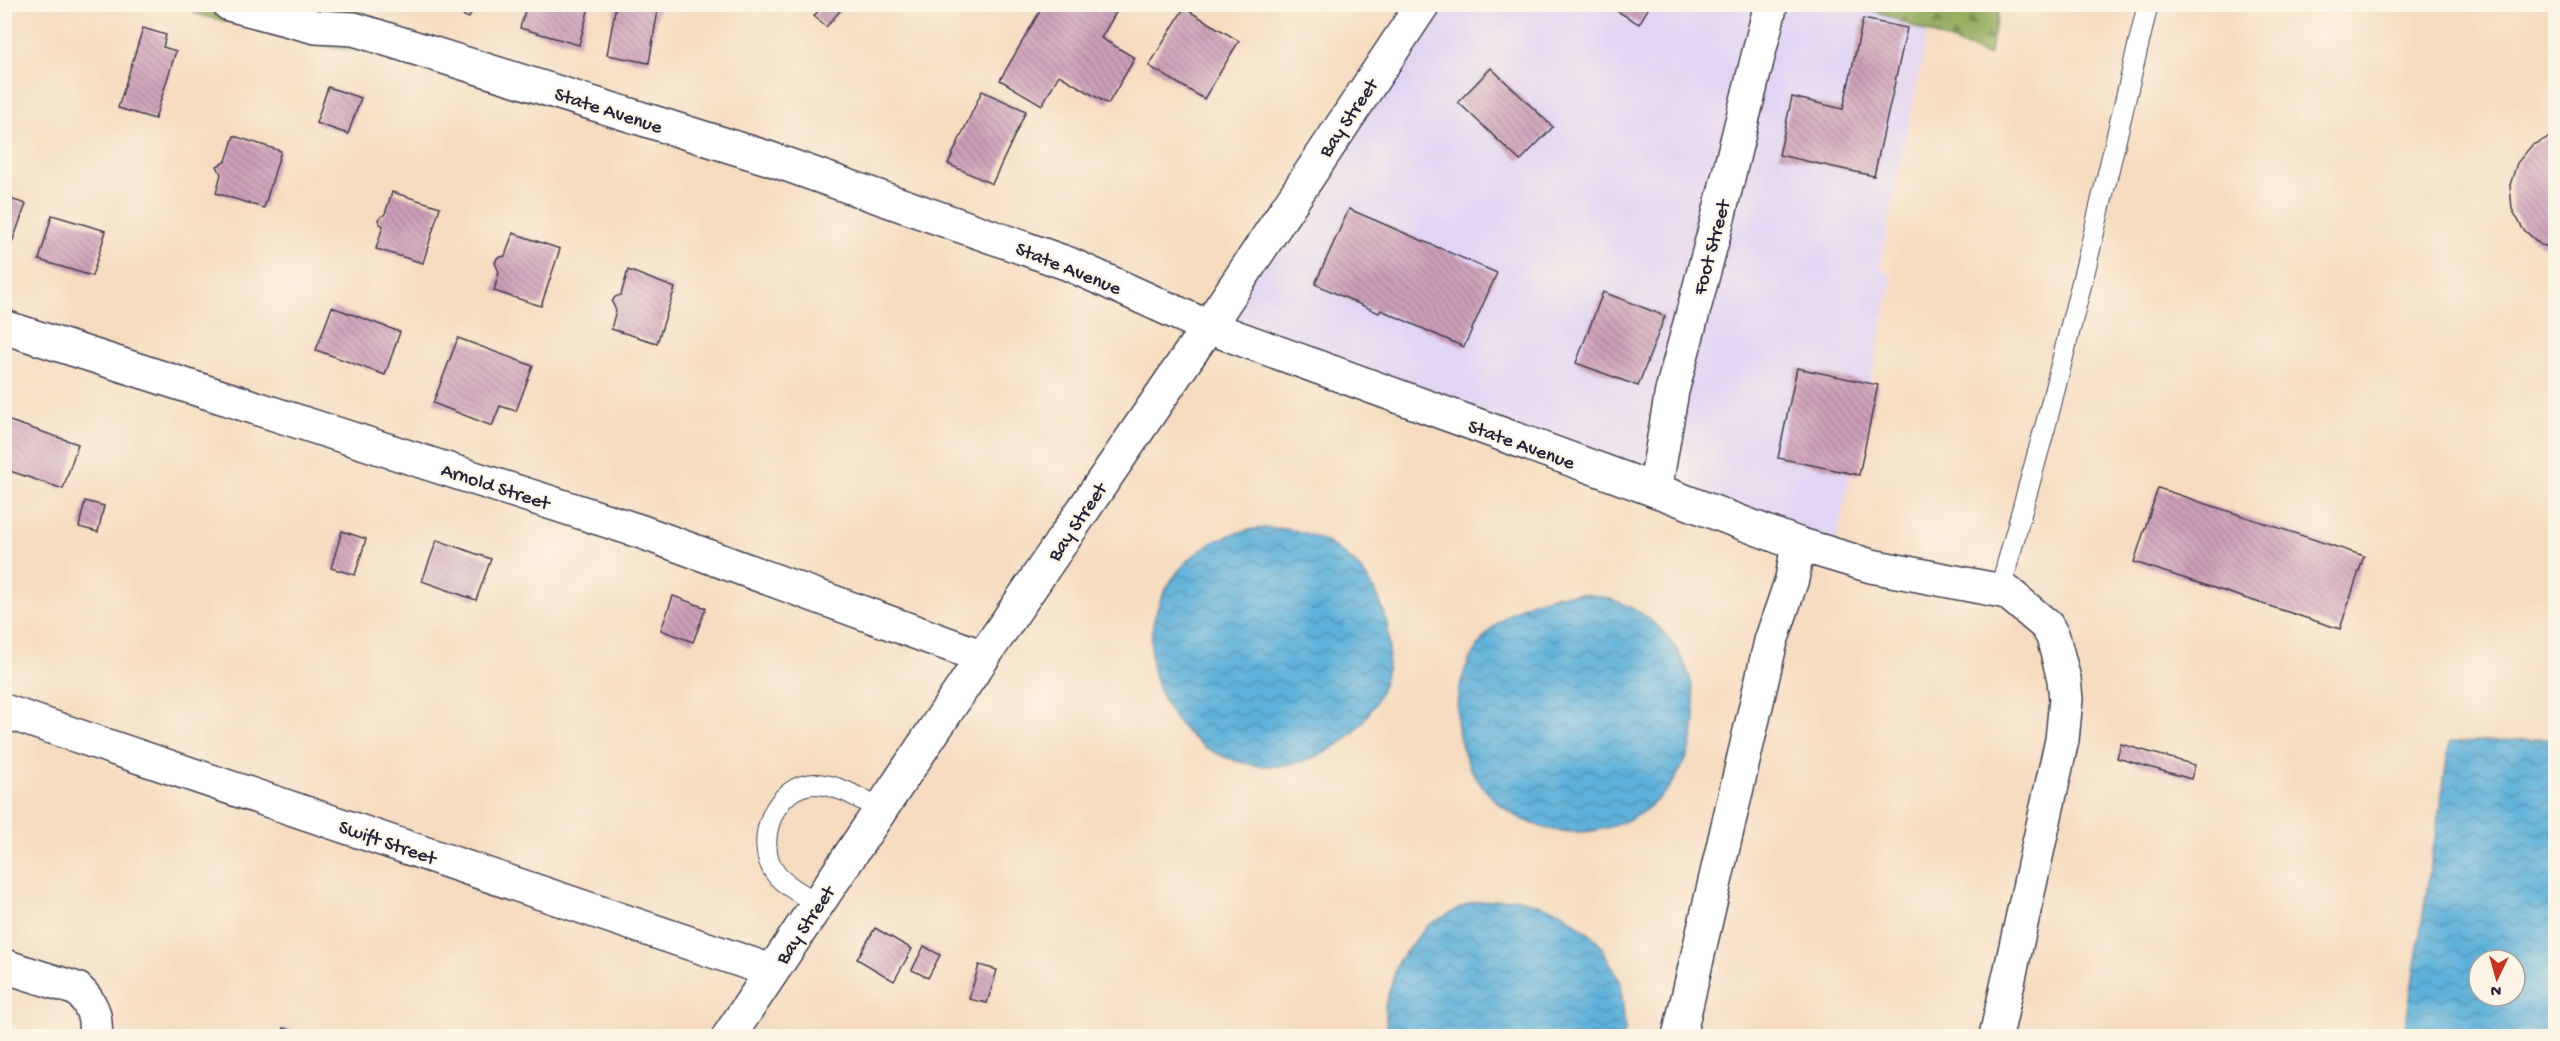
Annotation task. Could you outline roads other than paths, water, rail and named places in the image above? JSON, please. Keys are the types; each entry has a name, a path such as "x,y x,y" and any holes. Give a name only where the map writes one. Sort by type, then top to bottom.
{"street":[{"name":"State Avenue","path":"229,4 316,27 359,17 1069,264 1208,327 1798,544 1896,572 2000,590"},
{"name":"Bay Street","path":"729,1036 1208,327 1423,4"},
{"name":"Foot Street","path":"1655,490 1671,390 1717,222 1771,4"},
{"name":"Arnold Street","path":"4,327 642,532 983,657"},
{"path":"1679,1036 1771,641 1792,579 1798,544"},
{"path":"1996,1036 2062,740 2066,699 2064,679 2053,637 2047,626 2007,592 2000,590"},
{"name":"Swift Street","path":"4,711 772,971"},
{"path":"4,966 77,989 93,1009 96,1023 95,1036"}],"lane":[{"path":"2000,590 2083,277 2148,4"},
{"path":"817,904 776,875 766,855 767,829 776,807 791,791 814,784 842,788 880,810"}],"water":[{"path":"1258,528 1282,528 1305,533 1326,542 1346,555 1362,571 1375,591 1384,612 1389,647 1387,670 1380,693 1362,723 1346,739 1326,752 1305,761 1282,766 1258,766 1235,761 1214,752 1194,739 1178,723 1165,703 1156,682 1151,659 1151,635 1156,612 1165,591 1178,571 1194,555 1214,542 1235,533"},
{"path":"1564,594 1588,594 1611,599 1632,608 1652,621 1668,637 1681,657 1690,678 1695,713 1693,736 1686,759 1668,789 1652,805 1632,818 1611,827 1588,832 1564,832 1541,827 1520,818 1500,805 1484,789 1471,769 1462,748 1457,725 1457,701 1462,678 1471,657 1484,637 1500,621 1520,608 1541,599"},
{"path":"2555,728 2555,1036 2404,1036 2450,742 2550,739"},
{"path":"1517,898 1562,912 1598,941 1621,983 1625,1030 1623,1036 1388,1036 1385,1006 1398,961 1428,925 1470,903"}]}
